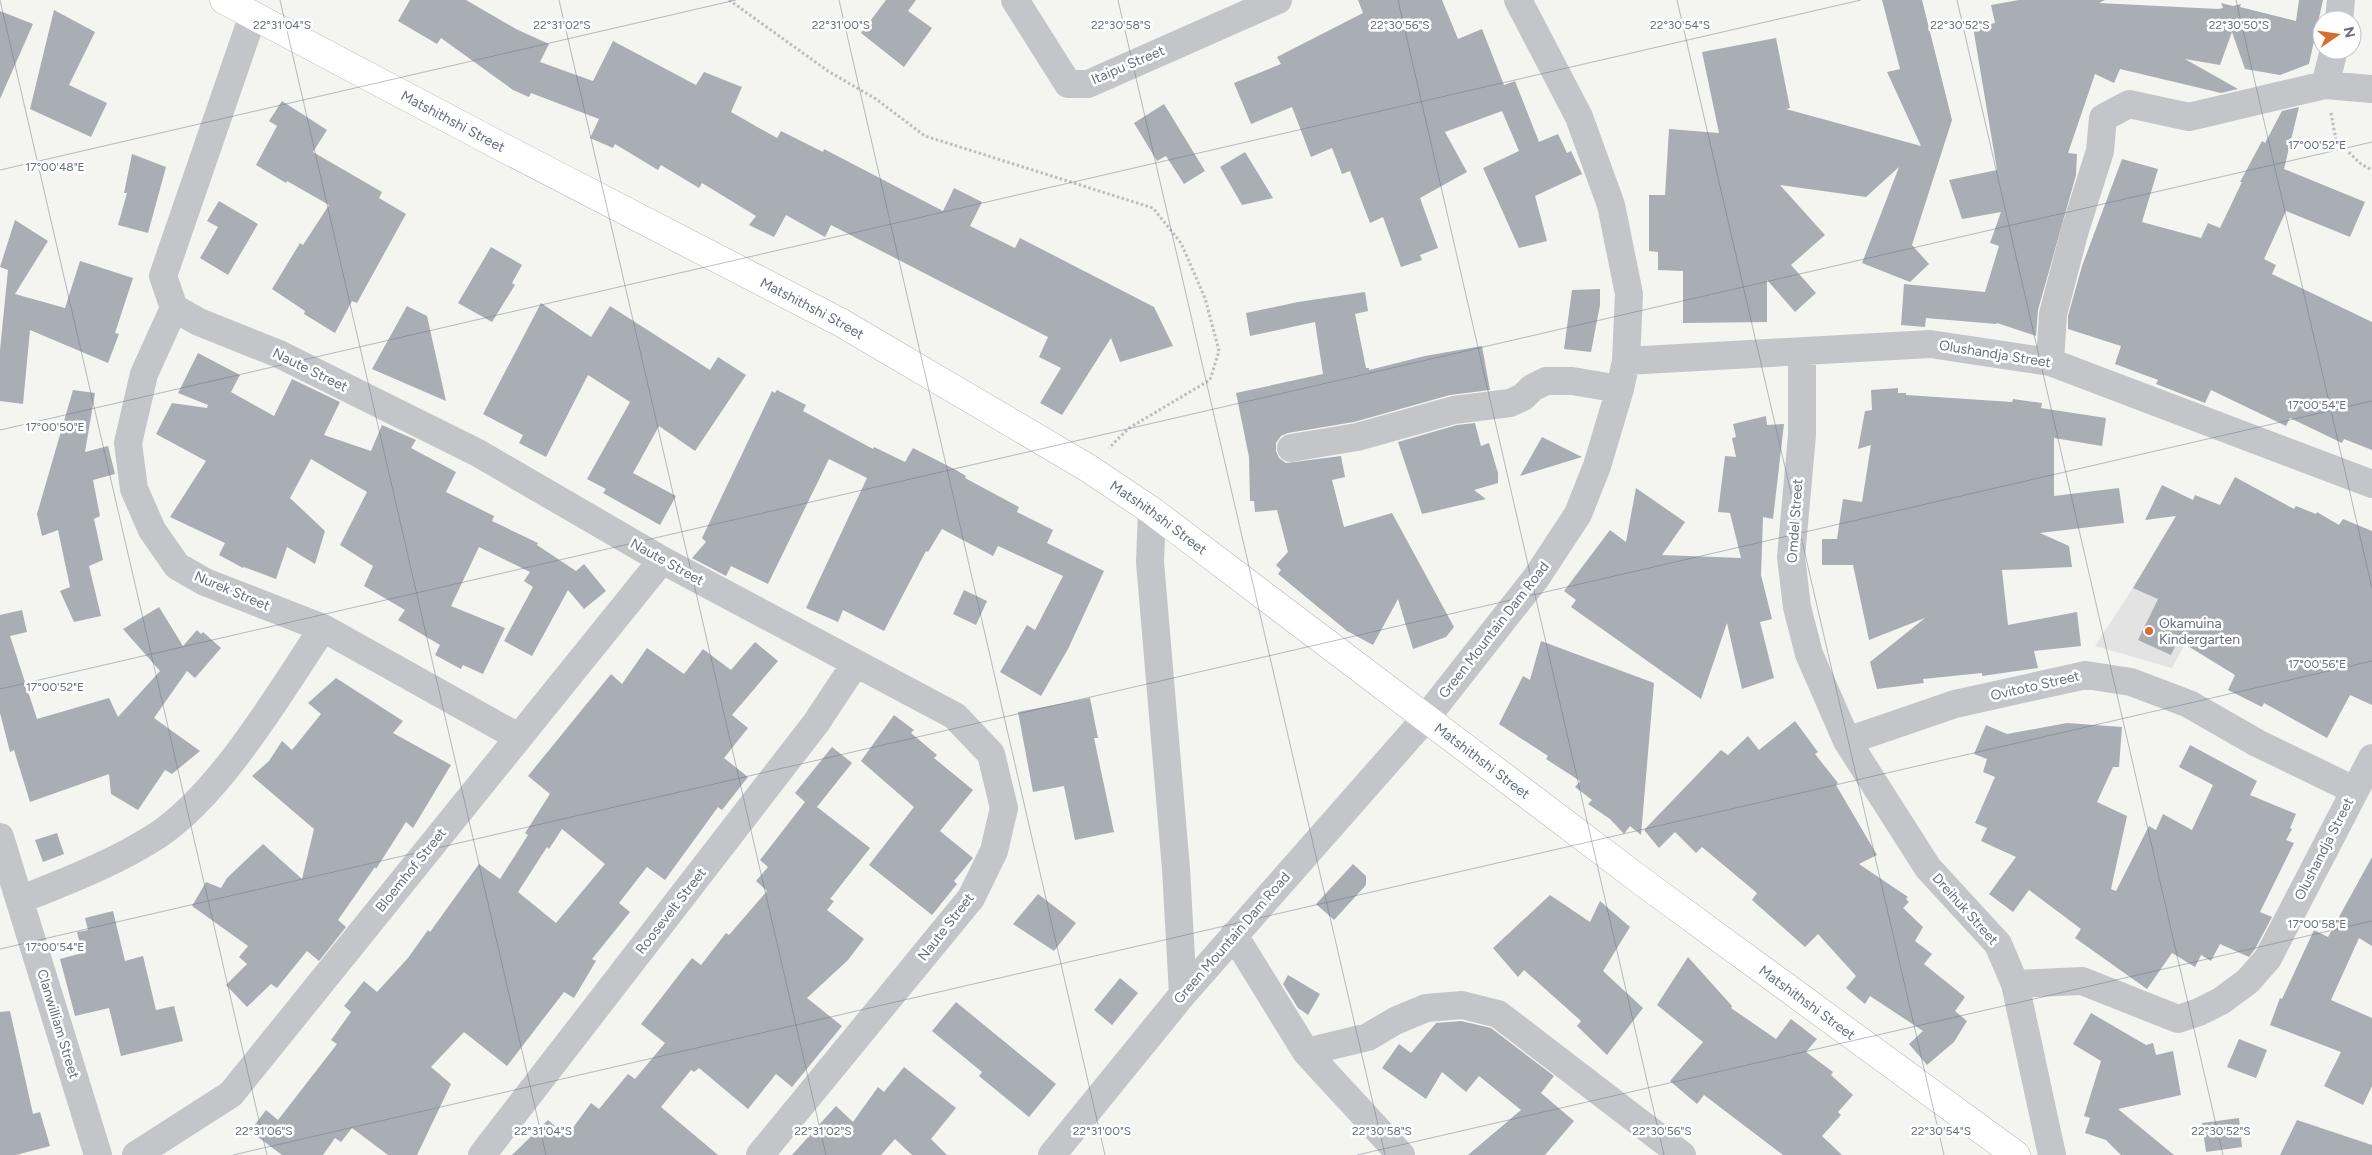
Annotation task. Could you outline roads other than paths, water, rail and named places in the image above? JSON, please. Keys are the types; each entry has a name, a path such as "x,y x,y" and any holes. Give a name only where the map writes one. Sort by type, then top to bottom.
{"main road":[{"name":"Matshithshi Street","path":"224,0 493,143 840,322 1088,468 1152,511 1648,886 2016,1155"}],"street":[{"name":"Itaipu Street","path":"1015,0 1068,84 1088,84 1278,0"},
{"name":"Green Mountain Dam Road","path":"1052,1155 1183,994 1425,719 1536,578 1578,514 1597,466 1620,390 1626,360 1629,294 1611,205 1579,117 1518,0"},
{"path":"174,308 163,276 253,15"},
{"path":"2325,86 2332,60"},
{"path":"2050,362 2053,314 2075,230 2100,151 2103,118 2130,104 2189,117 2325,86 2372,89"},
{"name":"Naute Street","path":"174,308 199,322 278,354 478,453 662,560 956,716 991,754 1004,808 994,851 971,898 760,1155"},
{"name":"Nurek Street","path":"174,308 144,374 128,443 134,488 152,530 177,566 205,582 323,628 518,737"},
{"name":"Olushandja Street","path":"1626,360 1930,344 2050,362 2372,484"},
{"name":"Omdel Street","path":"1802,352 1802,435 1791,557 1797,607 1810,654 1847,741"},
{"path":"1291,448 1357,438 1454,410 1510,403 1523,397 1532,388 1546,381 1572,381 1620,390"},
{"path":"1152,511 1150,562 1176,869 1183,994"},
{"name":"Bloemhof Street","path":"136,1155 231,1094 662,560"},
{"path":"20,900 97,868 159,834 201,797 250,736 323,628"},
{"name":"Roosevelt Street","path":"482,1155 816,723 855,664"},
{"name":"Ovitoto Street","path":"1847,741 1955,704 2086,675 2132,682 2189,704 2257,743 2354,790"},
{"name":"Dreihuk Street","path":"1847,741 1928,868 1998,944 2015,984 2052,1155"},
{"name":"Olushandja Street","path":"2015,984 2082,981 2178,1019 2199,1012 2221,1001 2248,981 2268,958 2372,758"},
{"name":"Clanwilliam Street","path":"0,837 98,1155"},
{"path":"1234,935 1306,1052 1401,1155"},
{"path":"1306,1052 1368,1038 1395,1020 1426,1008 1462,1005 1498,1014 1682,1155"}],"place":[{"name":"Okamuina Kindergarten","path":"2149,631"}]}
